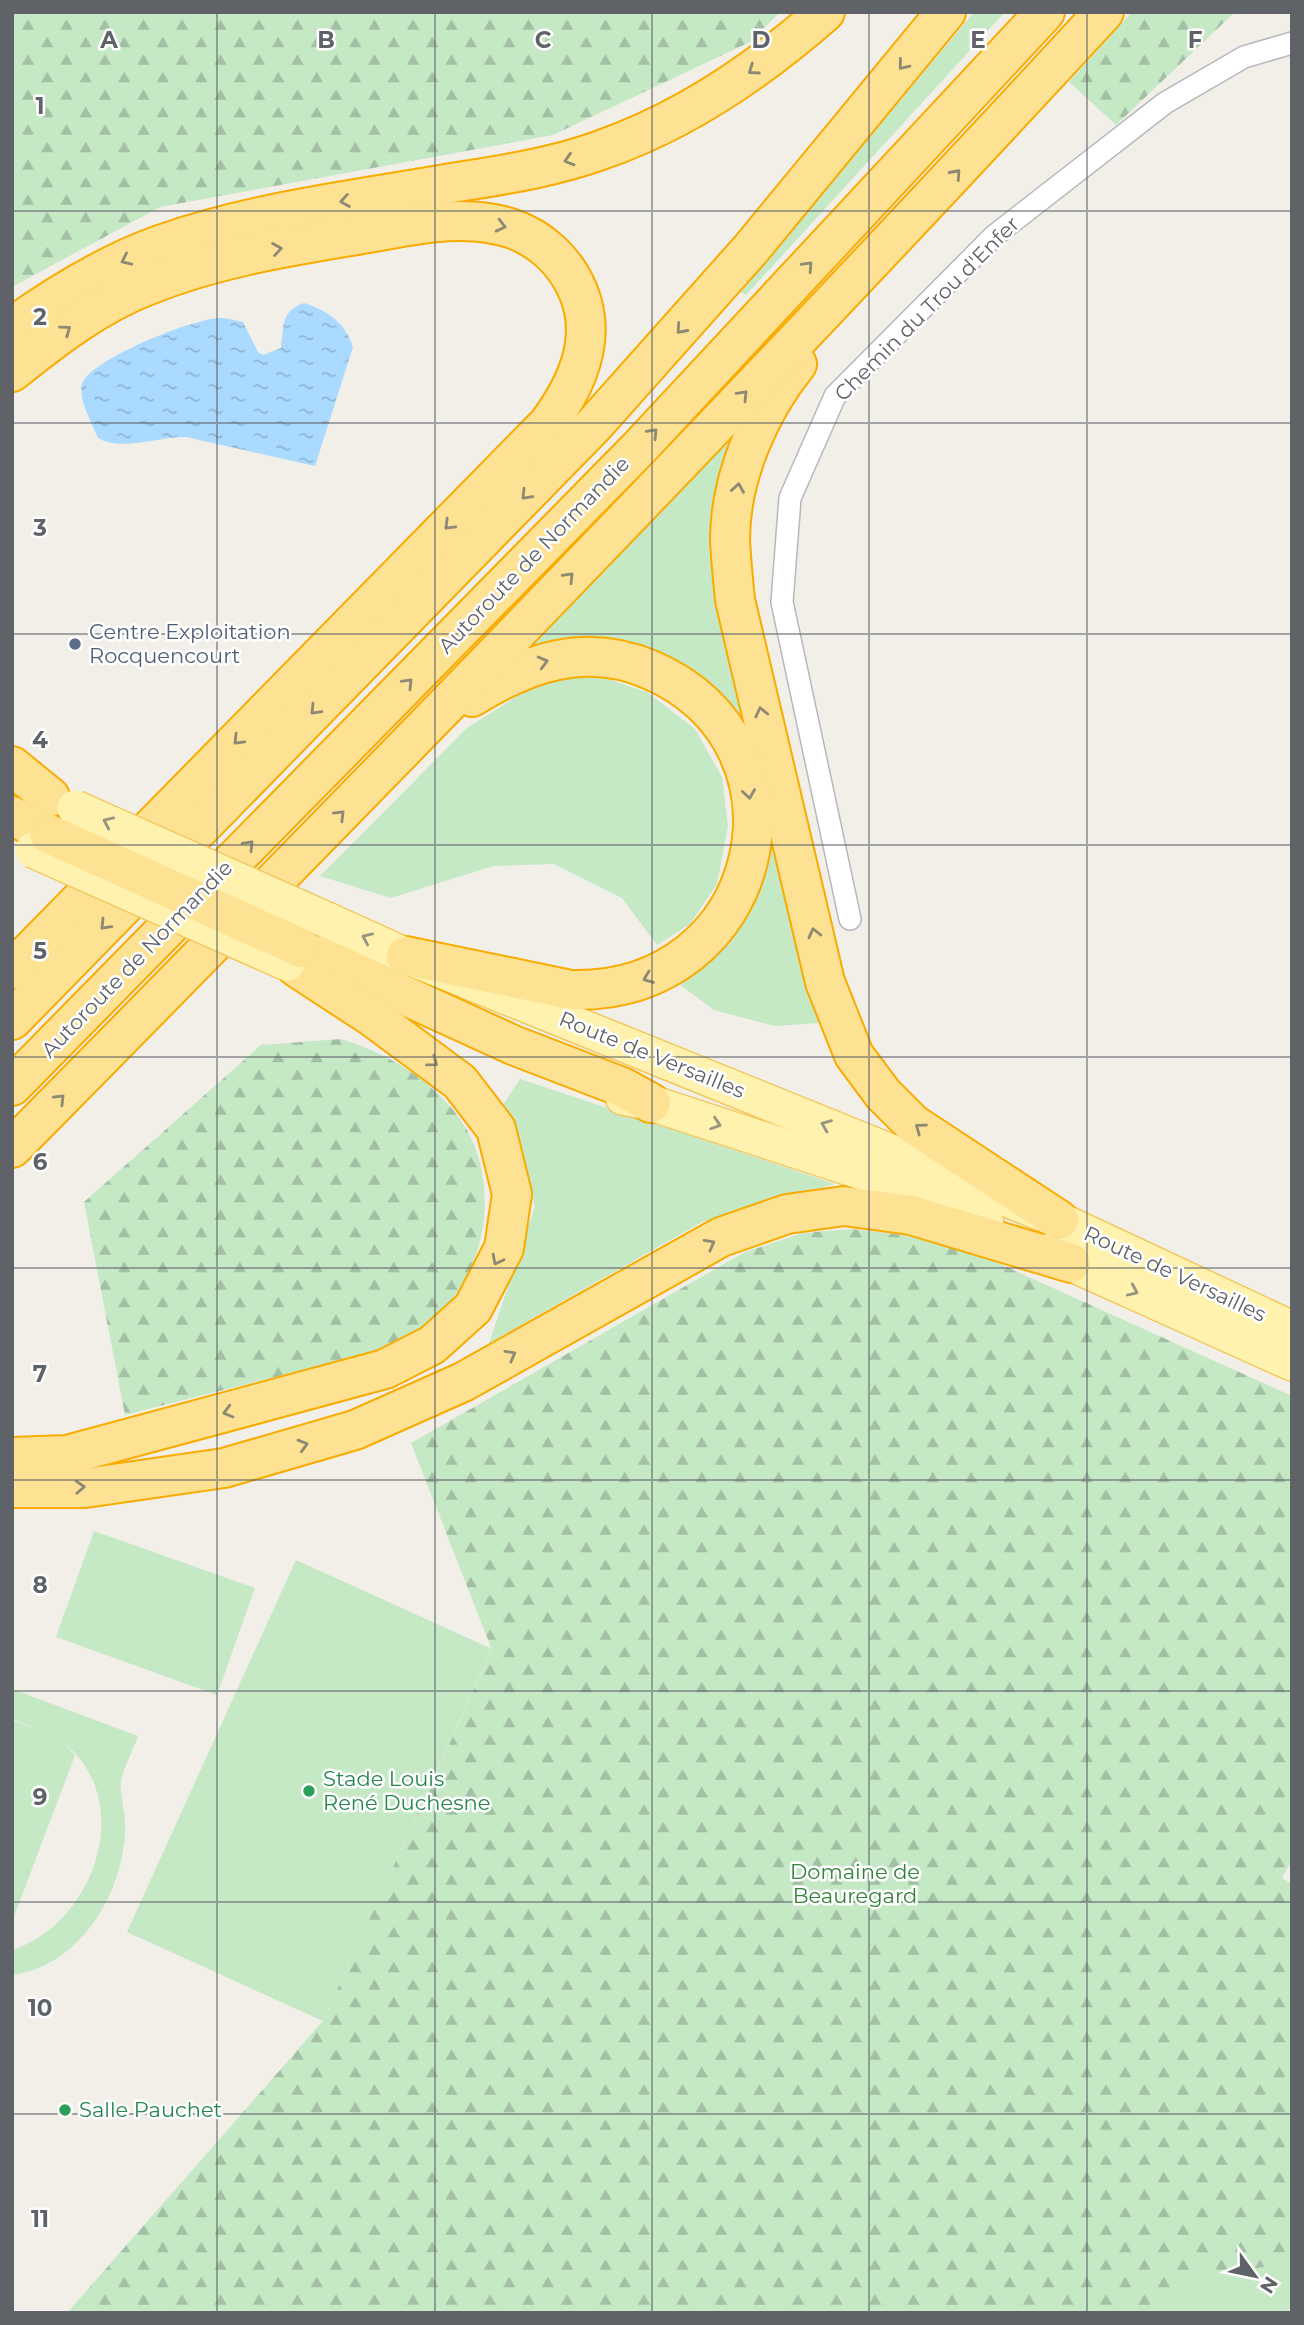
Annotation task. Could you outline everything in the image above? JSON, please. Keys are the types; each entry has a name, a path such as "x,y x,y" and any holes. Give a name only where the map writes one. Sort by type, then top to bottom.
{"highway":[{"path":"12,327 78,282 159,245 257,217 541,167 600,151 655,128 714,97 781,50 825,12"},
{"path":"12,1020 594,425 759,240 946,12"},
{"name":"Autoroute de Normandie","path":"12,1086 639,448 1045,12"},
{"path":"12,1148 404,751 910,224 1104,12"},
{"path":"12,372 79,321 144,286 236,255 452,220 510,228 545,247 563,264 576,286 585,321 579,374 566,400 548,424 12,970"},
{"path":"910,224 785,379 759,423 740,476 730,537 735,600 825,982 854,1055 883,1094 913,1124 1059,1220"},
{"path":"404,751 472,697 526,667 571,656 620,660 661,674 680,686 697,699 723,728 746,778 752,833 743,876 716,928 688,956 653,976 614,988 571,990 407,956"},
{"path":"12,766 44,826"},
{"path":"12,816 44,826 295,960 622,1087 651,1103"},
{"path":"12,1457 67,1455 385,1369 432,1345 473,1308 504,1248 512,1194 496,1129 460,1082 295,960"},
{"path":"12,1488 85,1488 224,1468 355,1430 463,1382 721,1237 787,1214 844,1206 911,1215 1071,1263"}],"main road":[{"name":"Route de Versailles","path":"12,780 44,826 327,920 407,956 1059,1220 1292,1329"},
{"name":"Route de Versailles","path":"651,1103 890,1181 1292,1363"}],"street":[{"name":"Chemin du Trou d'Enfer","path":"850,919 782,602 790,498 835,396 994,236 1165,103 1244,57 1292,43"}],"green space":[{"path":"12,12 780,12 750,42 553,135 160,207 12,287"},
{"path":"974,12 1005,12 746,295 741,292"},
{"path":"1132,12 1235,12 1116,125 1069,82"},
{"path":"748,411 751,745 668,659 603,637 521,650"},
{"path":"595,675 647,692 695,729 722,777 728,826 717,884 690,924 657,945 622,898 554,864 493,866 391,898 320,876 467,728 544,679"},
{"path":"769,815 820,1023 774,1026 714,1010 679,984 717,953 749,907 762,871"},
{"path":"341,1039 386,1057 427,1084 445,1100 472,1140 480,1163 485,1209 482,1233 467,1277 439,1315 420,1330 392,1345 125,1415 84,1202 261,1045"},
{"path":"520,1079 835,1184 702,1222 489,1343 535,1207 503,1105"},
{"name":"Domaine de Beauregard","path":"851,1229 921,1237 967,1249 1292,1396 1292,1860 1282,1878 1292,1884 1292,2262 1184,2281 1169,2304 1172,2313 67,2313 323,2021 492,1650 411,1443 745,1252 803,1233"},
{"path":"94,1531 255,1588 217,1695 56,1637"},
{"name":"Stade Louis René Duchesne","path":"296,1560 492,1649 323,2021 127,1932"},
{"path":"12,1689 138,1736 121,1781 125,1835 115,1882 105,1905 76,1943 57,1958 36,1969 12,1975 12,1950 41,1936 65,1915 84,1889 96,1859 101,1828 98,1797 86,1768 75,1755 12,1922 12,1720 43,1731 12,1719"},
{"path":"1292,2262 1292,2301 1288,2313 1172,2313 1169,2304 1184,2281"}],"water":[{"path":"304,303 335,319 350,338 353,347 315,466 186,437 129,444 107,442 98,438 86,410 81,388 91,372 106,362 169,331 209,319 222,318 243,322 258,352 263,355 281,348 287,315 296,306"}],"place":[{"name":"Centre Exploitation Rocquencourt","path":"75,644"},
{"name":"Stade Louis René Duchesne","path":"309,1791"},
{"name":"Salle Pauchet","path":"65,2110"}]}
